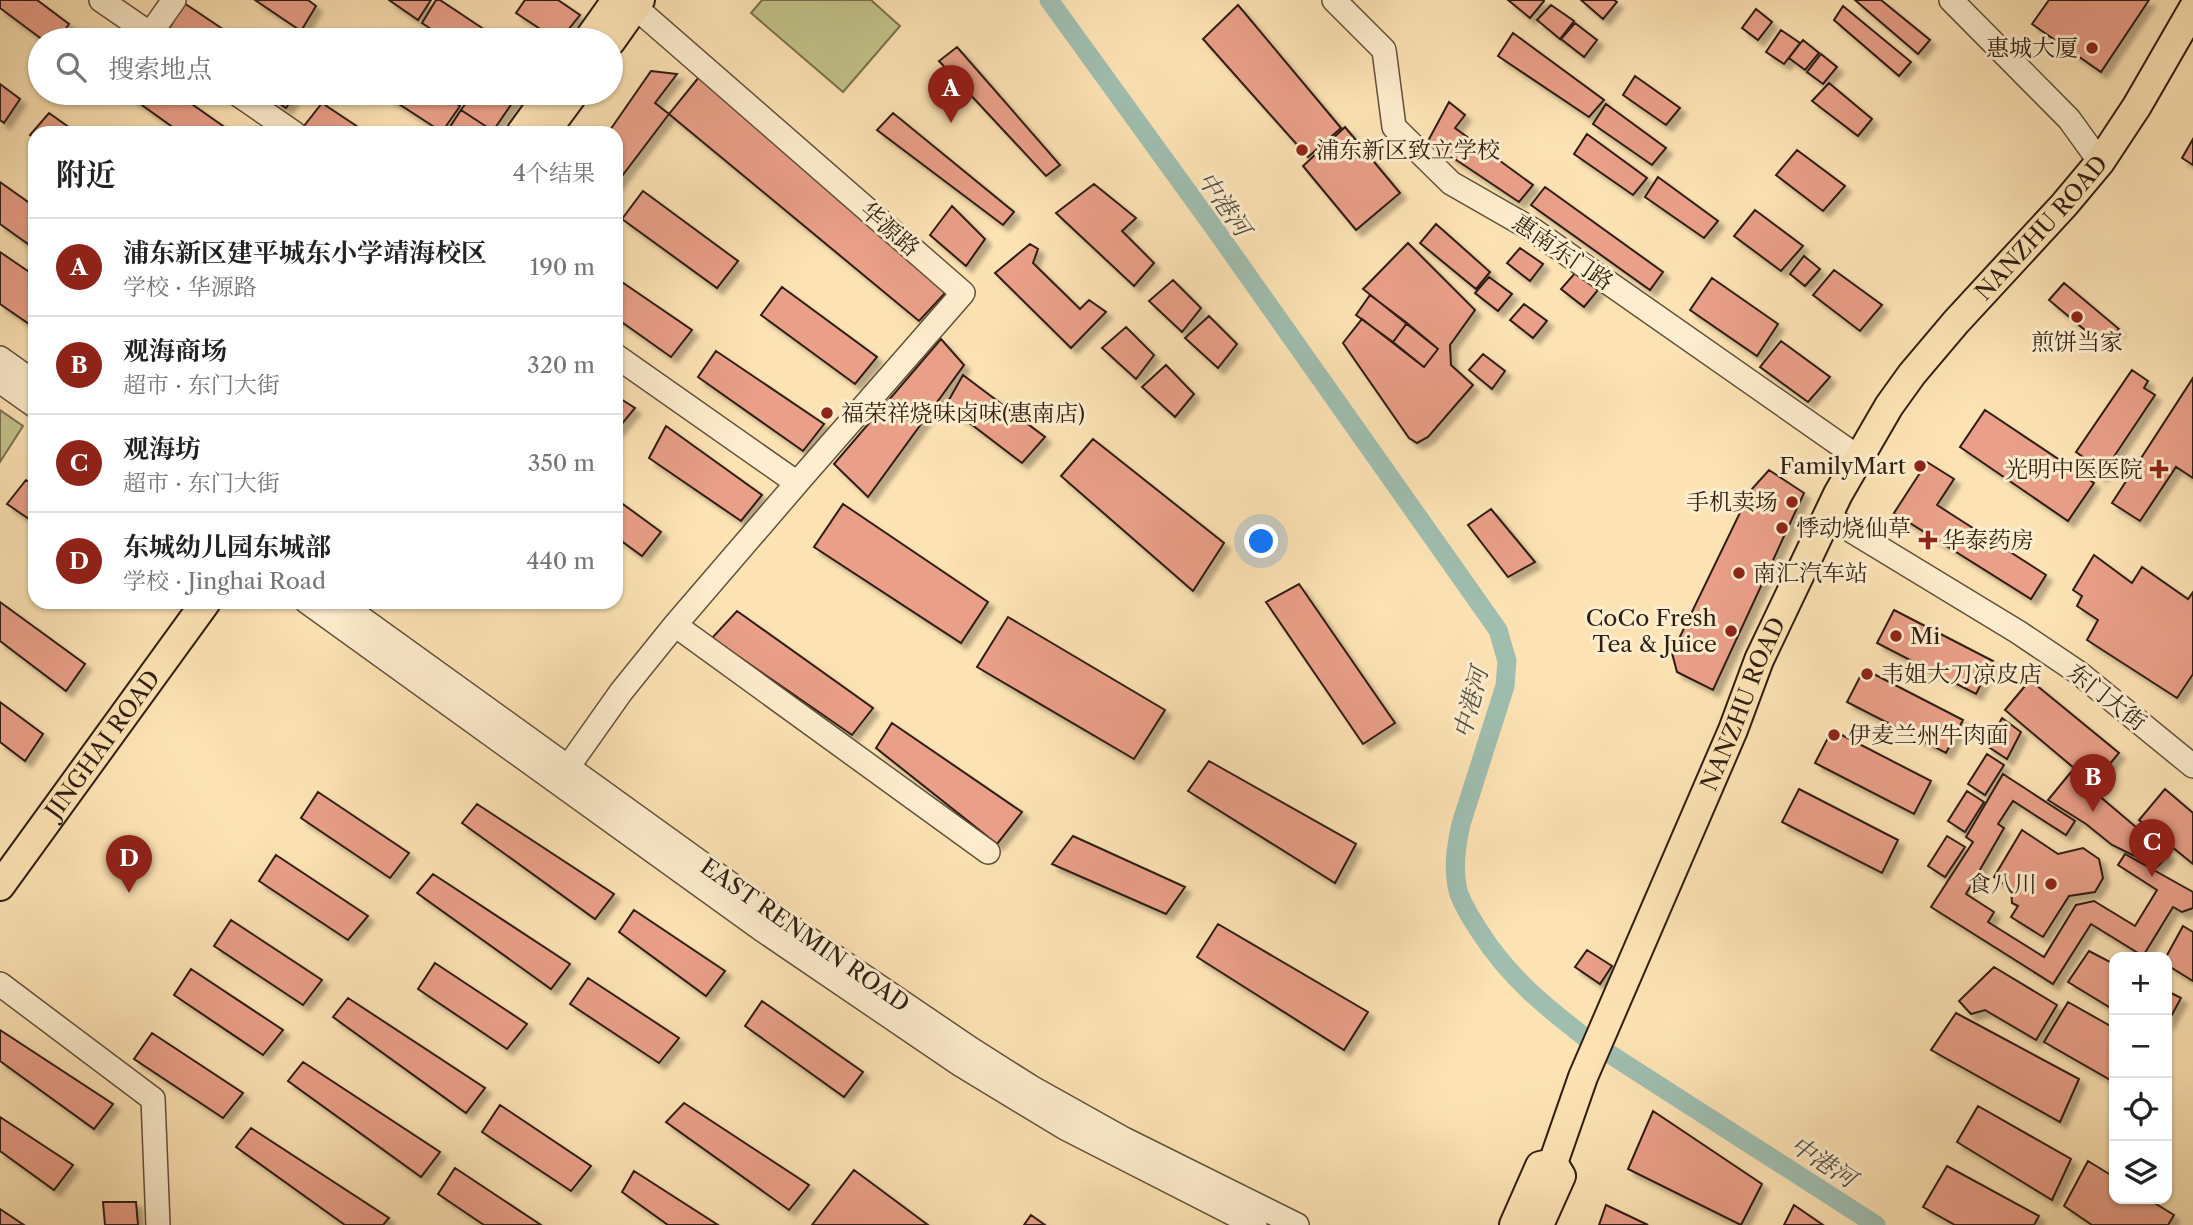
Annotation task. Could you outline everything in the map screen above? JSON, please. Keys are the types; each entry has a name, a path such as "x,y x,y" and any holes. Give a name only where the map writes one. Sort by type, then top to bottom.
{"main road":[{"path":"601,28 630,2"},
{"path":"617,28 630,2"},
{"name":"NANZHU ROAD","path":"1553,1163 1583,1077 1733,730 1759,660 1827,516 1859,458 1889,407 1930,351 2100,162 2137,106 2193,9"},
{"path":"526,126 541,105"},
{"path":"550,126 565,105"},
{"name":"JINGHAI ROAD","path":"0,854 178,609"},
{"name":"JINGHAI ROAD","path":"0,887 201,609"},
{"name":"NANZHU ROAD","path":"1514,1225 1540,1166 1553,1163"},
{"name":"NANZHU ROAD","path":"1539,1225 1561,1176 1553,1163"}],"street":[{"path":"101,0 142,28"},
{"path":"160,28 174,0"},
{"name":"惠南东门路","path":"1334,0 1384,50 1394,127 1451,183 1533,230 1859,458"},
{"path":"1951,0 2069,119 2100,162"},
{"name":"华源路","path":"630,2 963,293 797,483"},
{"path":"253,105 284,126"},
{"path":"0,358 28,378"},
{"path":"568,767 621,692 675,625 797,483 623,361"},
{"path":"0,381 28,401"},
{"path":"1827,516 2018,632 2079,673 2193,766"},
{"name":"EAST RENMIN ROAD","path":"317,609 761,929 961,1065 1065,1128 1255,1225"},
{"name":"EAST RENMIN ROAD","path":"349,609 803,936 1031,1087 1124,1139 1297,1225"},
{"path":"675,625 988,852"},
{"path":"0,984 153,1099 158,1225"}],"green space":[{"path":"762,0 871,0 900,26 843,92 751,13"},
{"path":"0,410 23,426 0,462"}],"building":[{"path":"0,0 37,0 69,24 66,28 28,29 0,8"},
{"path":"255,0 308,0 316,6 303,28 297,28"},
{"path":"389,0 431,0 418,20"},
{"path":"436,0 440,0 482,28 429,28 422,23"},
{"path":"525,0 558,0 580,15 570,28 539,28 516,13"},
{"path":"1508,0 1543,0 1544,1 1530,18"},
{"path":"1581,0 1614,0 1617,2 1603,19"},
{"path":"1855,0 1881,0 1930,40 1918,54"},
{"name":"惠城大厦","path":"2049,0 2149,0 2101,72 2032,24"},
{"path":"184,3 221,28 170,28"},
{"path":"1238,5 1341,128 1308,157 1203,39"},
{"path":"1551,5 1574,21 1560,39 1537,20"},
{"path":"1843,6 1911,62 1899,76 1834,20"},
{"path":"1756,9 1772,22 1758,40 1742,28"},
{"path":"1575,23 1597,40 1584,57 1561,39"},
{"path":"1781,30 1800,43 1784,64 1766,52"},
{"path":"1513,33 1604,100 1589,117 1498,56"},
{"path":"1803,40 1819,53 1805,70 1789,58"},
{"path":"957,47 1060,165 1046,176 939,61"},
{"path":"1821,54 1837,67 1823,84 1807,72"},
{"path":"651,71 677,74 655,103 669,114 623,175 623,126 613,126"},
{"path":"1635,76 1680,108 1666,125 1623,95"},
{"path":"699,77 946,292 919,321 669,114"},
{"path":"1829,83 1872,119 1858,136 1812,101"},
{"path":"0,84 20,99 4,123 0,120"},
{"path":"1449,102 1465,115 1455,128 1533,185 1519,202 1428,141"},
{"path":"1606,104 1666,148 1652,165 1593,124"},
{"path":"142,105 193,105 223,126 171,126"},
{"path":"320,105 325,105 356,126 304,126"},
{"path":"400,105 460,106 446,126 433,126"},
{"path":"465,105 511,105 496,126 485,126 461,110"},
{"path":"461,110 485,126 451,126"},
{"path":"49,113 67,126 38,126"},
{"path":"893,113 1014,212 1003,225 877,130"},
{"path":"1345,127 1400,193 1356,230 1303,166"},
{"path":"1587,134 1647,178 1633,195 1574,154"},
{"path":"2193,139 2193,165 2182,158"},
{"path":"1797,150 1845,186 1823,211 1776,175"},
{"path":"1658,177 1718,221 1704,238 1645,197"},
{"path":"0,182 28,202 28,244 0,224"},
{"path":"1094,184 1136,218 1122,231 1154,263 1134,286 1056,213"},
{"path":"1545,187 1663,272 1650,290 1531,205"},
{"path":"643,191 738,261 717,288 623,218"},
{"path":"952,206 985,239 966,266 930,235"},
{"path":"1755,210 1803,246 1781,271 1734,236"},
{"path":"1436,224 1490,272 1476,289 1420,243"},
{"path":"1408,243 1475,310 1450,345 1451,365 1473,385 1428,437 1417,443 1409,438 1343,343 1362,319 1424,367 1438,349 1363,289"},
{"path":"1030,244 1038,249 1033,263 1080,309 1089,300 1106,312 1071,348 995,273"},
{"path":"1520,248 1543,264 1530,281 1507,263"},
{"path":"0,252 28,271 28,323 0,304"},
{"path":"1804,256 1820,269 1805,286 1790,274"},
{"path":"1834,270 1882,305 1860,331 1813,295"},
{"path":"1575,273 1598,290 1584,307 1561,289"},
{"path":"1489,277 1512,294 1498,311 1475,293"},
{"path":"1712,278 1778,324 1757,356 1690,310"},
{"path":"1173,280 1201,308 1182,332 1149,301"},
{"path":"623,283 692,330 671,357 623,323"},
{"path":"2064,283 2119,329 2104,346 2049,300"},
{"path":"782,287 877,357 855,384 761,315"},
{"path":"1370,295 1407,323 1393,342 1356,315"},
{"path":"1524,304 1547,321 1533,338 1510,320"},
{"path":"1209,316 1237,344 1218,368 1185,338"},
{"path":"1407,323 1438,349 1424,367 1393,342"},
{"path":"1126,327 1154,355 1136,379 1102,348"},
{"path":"941,339 964,365 868,497 834,464"},
{"path":"1781,341 1830,377 1808,402 1760,367"},
{"path":"716,351 824,424 803,451 698,377"},
{"path":"1483,354 1505,371 1492,389 1469,370"},
{"path":"1166,365 1194,394 1175,417 1142,387"},
{"path":"2132,370 2148,381 2144,388 2155,395 2101,476 2087,467 2090,462 2076,452"},
{"path":"963,375 1045,437 1022,463 946,405"},
{"path":"2193,378 2193,478 2176,467 2140,521 2112,503"},
{"path":"623,400 635,408 623,423"},
{"path":"1985,410 2094,483 2068,521 1960,447"},
{"path":"666,426 762,495 741,521 649,458"},
{"path":"1093,439 1224,543 1193,591 1061,476"},
{"path":"1927,462 1954,479 1937,505 2046,575 2031,599 1894,513"},
{"name":"南汇汽车站","path":"1769,470 1804,493 1713,690 1677,672 1672,653 1751,490"},
{"path":"26,480 28,481 28,518 7,504"},
{"path":"623,504 661,532 642,556 623,542"},
{"path":"843,504 988,602 961,643 814,547"},
{"path":"1491,509 1535,562 1508,577 1468,525"},
{"path":"2094,555 2132,583 2142,567 2188,599 2193,592 2193,674 2177,698 2087,640 2098,620 2077,606 2082,596 2073,590"},
{"path":"1299,584 1395,723 1363,744 1266,602"},
{"path":"0,602 85,664 66,691 0,641"},
{"path":"1894,610 1993,661 1976,694 1877,643"},
{"path":"737,611 873,708 852,735 712,638"},
{"path":"1008,617 1165,710 1134,759 977,667"},
{"path":"1864,669 1963,720 1946,753 1847,702"},
{"path":"2030,680 2119,753 2093,784 2005,710"},
{"path":"0,702 43,734 25,761 0,742"},
{"path":"2002,718 2021,732 2007,759 1987,746"},
{"path":"892,723 1022,812 997,844 876,748"},
{"path":"1832,730 1931,781 1914,814 1815,763"},
{"path":"1987,754 2004,765 1985,795 1968,784"},
{"path":"1209,761 1356,844 1335,883 1188,791"},
{"path":"2071,772 2169,855 2157,867 2112,845 2086,824 2048,800"},
{"path":"2003,774 2075,821 2066,835 2013,801 1998,824 2004,828 1966,894 1994,912 1988,922 2044,957 2076,905 2094,901 2135,926 2157,890 2118,865 2125,854 2193,892 2193,908 2182,912 2173,907 2145,952 2136,952 2091,924 2053,984 1931,907 1973,842 1966,837"},
{"path":"1799,789 1898,840 1882,873 1782,822"},
{"path":"2165,789 2193,813 2193,864 2139,820"},
{"path":"1967,791 1984,802 1965,832 1948,821"},
{"path":"318,792 409,853 390,878 301,818"},
{"path":"477,804 614,894 595,919 462,823"},
{"name":"食八川","path":"2022,830 2058,854 2083,848 2099,859 2103,878 2095,892 2069,896 2043,937 2011,917 2018,906 2012,903 2011,889 1994,877"},
{"path":"1073,836 1185,887 1166,914 1052,864"},
{"path":"1947,836 1965,847 1945,877 1928,866"},
{"path":"276,855 368,916 348,940 259,881"},
{"path":"433,874 570,964 551,989 417,893"},
{"path":"634,910 725,971 706,996 619,932"},
{"path":"231,920 322,980 303,1005 214,946"},
{"path":"1218,924 1368,1012 1344,1050 1197,957"},
{"path":"2183,926 2193,932 2193,981 2172,968 2172,952 2169,952"},
{"path":"1587,950 1612,966 1600,984 1575,967"},
{"path":"2089,951 2109,961 2109,1007 2068,982"},
{"path":"435,963 527,1024 507,1049 418,989"},
{"path":"1994,967 2057,1005 2036,1040 1985,1010 1971,1014 1959,1001"},
{"path":"191,969 283,1030 263,1055 174,995"},
{"path":"588,978 679,1038 659,1063 570,1004"},
{"path":"2172,994 2181,998 2172,1015"},
{"path":"348,998 485,1088 466,1113 333,1017"},
{"path":"762,1001 863,1072 844,1097 745,1026"},
{"path":"2068,1002 2109,1025 2109,1079 2044,1042"},
{"path":"1956,1013 2079,1079 2060,1122 1931,1050"},
{"path":"0,1030 113,1104 94,1129 0,1061"},
{"path":"152,1033 243,1093 223,1118 134,1059"},
{"path":"303,1062 440,1152 421,1177 288,1081"},
{"path":"684,1103 809,1185 789,1210 666,1122"},
{"path":"500,1105 591,1166 571,1191 482,1132"},
{"path":"1978,1106 2071,1159 2052,1200 1957,1142"},
{"path":"1653,1111 1762,1184 1741,1225 1628,1169"},
{"path":"0,1117 73,1165 54,1190 0,1151"},
{"path":"251,1128 389,1218 383,1225 345,1225 236,1147"},
{"path":"2088,1161 2109,1174 2109,1204 2156,1204 2174,1215 2168,1225 2092,1225 2064,1206"},
{"path":"1947,1166 2039,1216 2034,1225 1955,1225 1923,1207"},
{"path":"455,1168 541,1225 484,1225 438,1194"},
{"path":"854,1170 928,1225 812,1225"},
{"path":"634,1171 718,1225 668,1225 622,1192"},
{"path":"103,1202 136,1202 138,1225 105,1225"},
{"path":"1606,1205 1648,1225 1599,1225"},
{"path":"1794,1205 1823,1225 1784,1225"},
{"path":"0,1209 24,1225 0,1225"},
{"path":"1031,1215 1045,1225 1024,1225"}],"waterway":[{"name":"中港河","path":"1049,0 1217,232 1498,630 1507,661 1505,686 1461,824 1456,859 1459,894 1480,932 1504,964 1544,1005 1591,1042 1876,1225"}],"place":[{"name":"惠城大厦","path":"2092,48"},
{"name":"浦东新区建平城东小学靖海校区","path":"951,123"},
{"name":"浦东新区致立学校","path":"1302,150"},
{"name":"煎饼当家","path":"2077,317"},
{"name":"福荣祥烧味卤味(惠南店)","path":"827,413"},
{"name":"FamilyMart","path":"1920,466"},
{"name":"光明中医医院","path":"2159,469"},
{"name":"手机卖场","path":"1792,502"},
{"name":"悸动烧仙草","path":"1782,528"},
{"name":"华泰药房","path":"1928,540"},
{"name":"南汇汽车站","path":"1739,573"},
{"name":"CoCo Fresh Tea & Juice","path":"1731,631"},
{"name":"Mi","path":"1896,636"},
{"name":"韦姐大刀凉皮店","path":"1867,674"},
{"name":"伊麦兰州牛肉面","path":"1834,735"},
{"name":"观海商场","path":"2093,812"},
{"name":"观海坊","path":"2152,877"},
{"name":"食八川","path":"2051,884"},
{"name":"东城幼儿园东城部","path":"129,893"}]}
